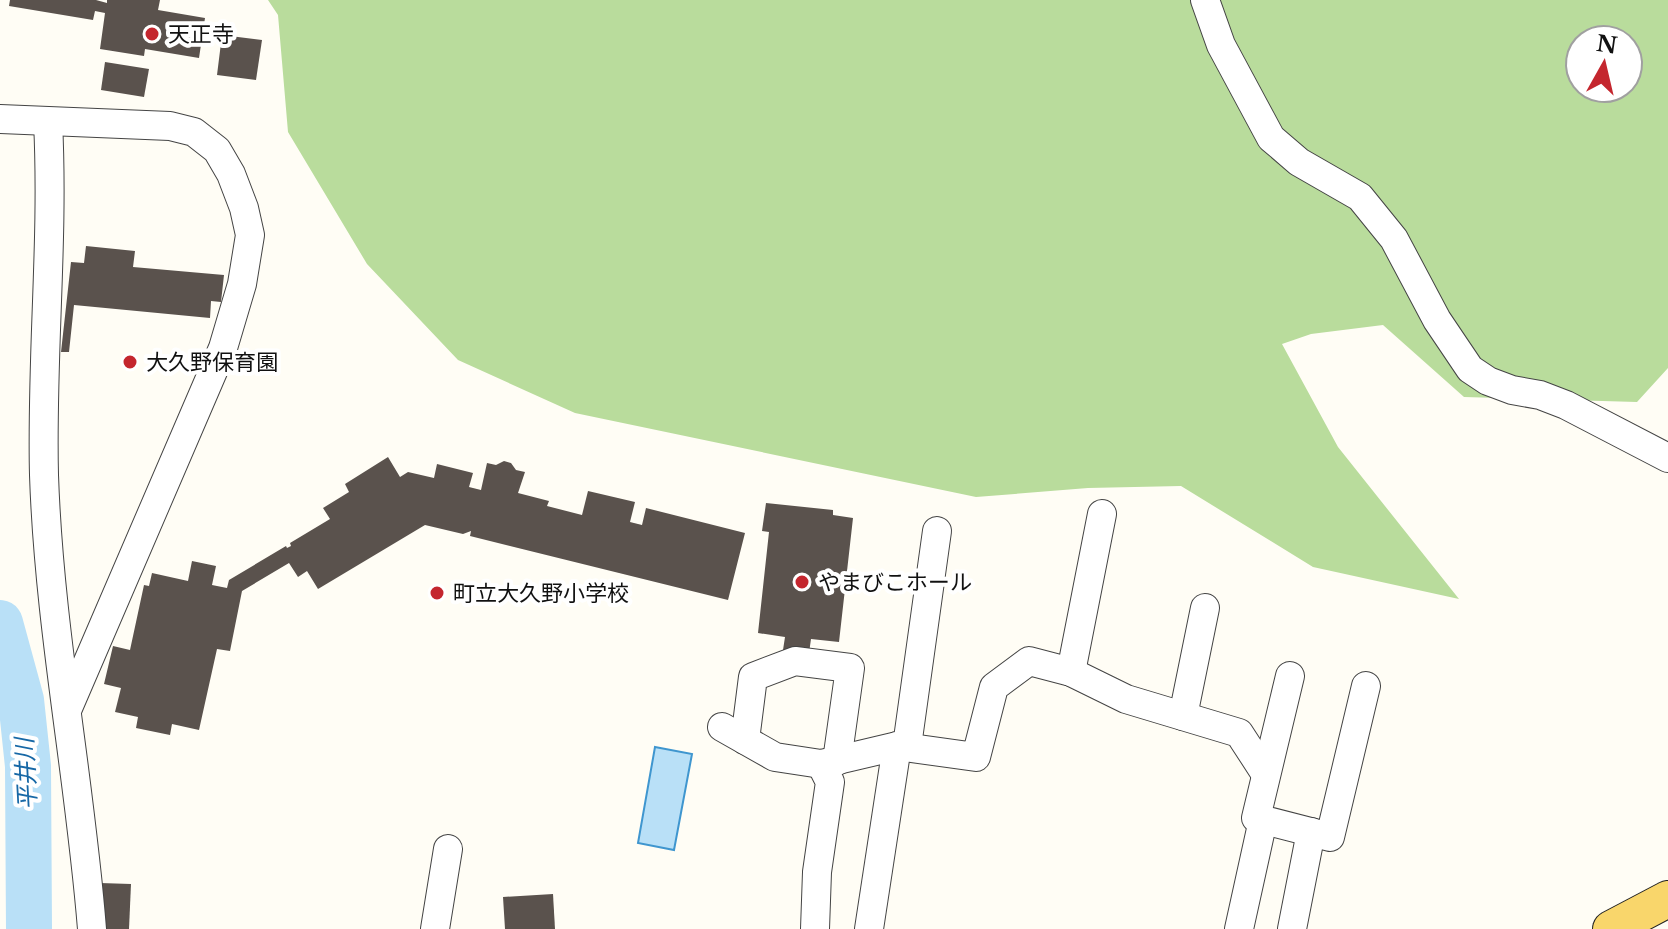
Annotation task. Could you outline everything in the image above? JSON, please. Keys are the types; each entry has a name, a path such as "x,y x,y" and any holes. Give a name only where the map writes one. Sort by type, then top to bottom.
{"main road":[{"path":"1611,929 1668,899"}],"street":[{"path":"1205,0 1221,45 1271,138 1299,162 1360,197 1394,239 1437,320 1470,369 1488,381 1566,405 1668,458"},
{"path":"0,119 170,126 194,132 217,150 231,174 250,235 242,284 223,348 68,708"},
{"path":"48,122 51,180 44,473 49,551 92,929"},
{"path":"1071,672 1102,514"},
{"path":"869,929 937,531"},
{"path":"1183,716 1205,608"},
{"path":"815,929 817,872 830,782 829,762 850,668 795,661 753,677 733,733 775,757 829,762 902,746 976,757 994,687 1029,661 1071,672 1126,699 1239,733 1265,773"},
{"path":"1290,676 1256,818 1330,837 1366,686"},
{"path":"1239,929 1263,820"},
{"path":"1292,929 1311,832"},
{"path":"435,929 448,849"}],"green space":[{"path":"268,0 1668,0 1668,368 1637,402 1464,397 1383,325 1311,334 1282,344 1338,447 1459,599 1313,567 1181,486 1088,488 976,497 575,413 458,360 367,264 288,132 278,15"}],"water":[{"path":"655,747 692,754 674,850 638,843"}],"building":[{"name":"天正寺","path":"10,0 96,0 107,3 107,0 160,0 158,10 205,18 199,58 145,49 144,56 100,49 105,13 95,11 93,20 9,6"},
{"path":"222,35 262,40 256,80 217,75"},
{"path":"105,62 149,69 144,97 101,90"},
{"path":"86,246 135,251 133,267 224,275 221,302 211,301 210,318 74,305 69,352 61,352 71,262 84,263"},
{"path":"388,457 400,477 408,472 434,478 437,464 473,473 469,487 481,490 487,463 496,465 504,461 511,463 516,470 525,472 518,493 549,501 547,506 582,515 588,491 635,502 630,522 642,525 646,508 745,533 728,600 470,536 471,531 463,534 425,525 318,589 307,571 298,577 289,563 242,591 230,651 217,649 199,730 172,724 170,735 136,728 138,717 115,712 121,688 104,684 113,646 130,650 144,585 149,586 152,573 188,581 192,561 216,566 212,585 227,588 229,580 286,546 291,546 290,543 330,519 323,508 349,492 345,484"},
{"path":"766,503 833,510 833,515 853,518 839,642 811,639 809,653 783,650 785,637 758,633 769,532 762,531"},
{"path":"100,883 131,884 129,929 98,929"},
{"path":"553,894 555,929 505,929 503,897"}],"waterway":[{"name":"平井川","path":"0,623 21,700 28,766 29,929"}],"place":[{"name":"天正寺","path":"152,34"},
{"name":"大久野保育園","path":"130,362"},
{"name":"やまびこホール","path":"802,582"},
{"name":"町立大久野小学校","path":"437,593"}]}
